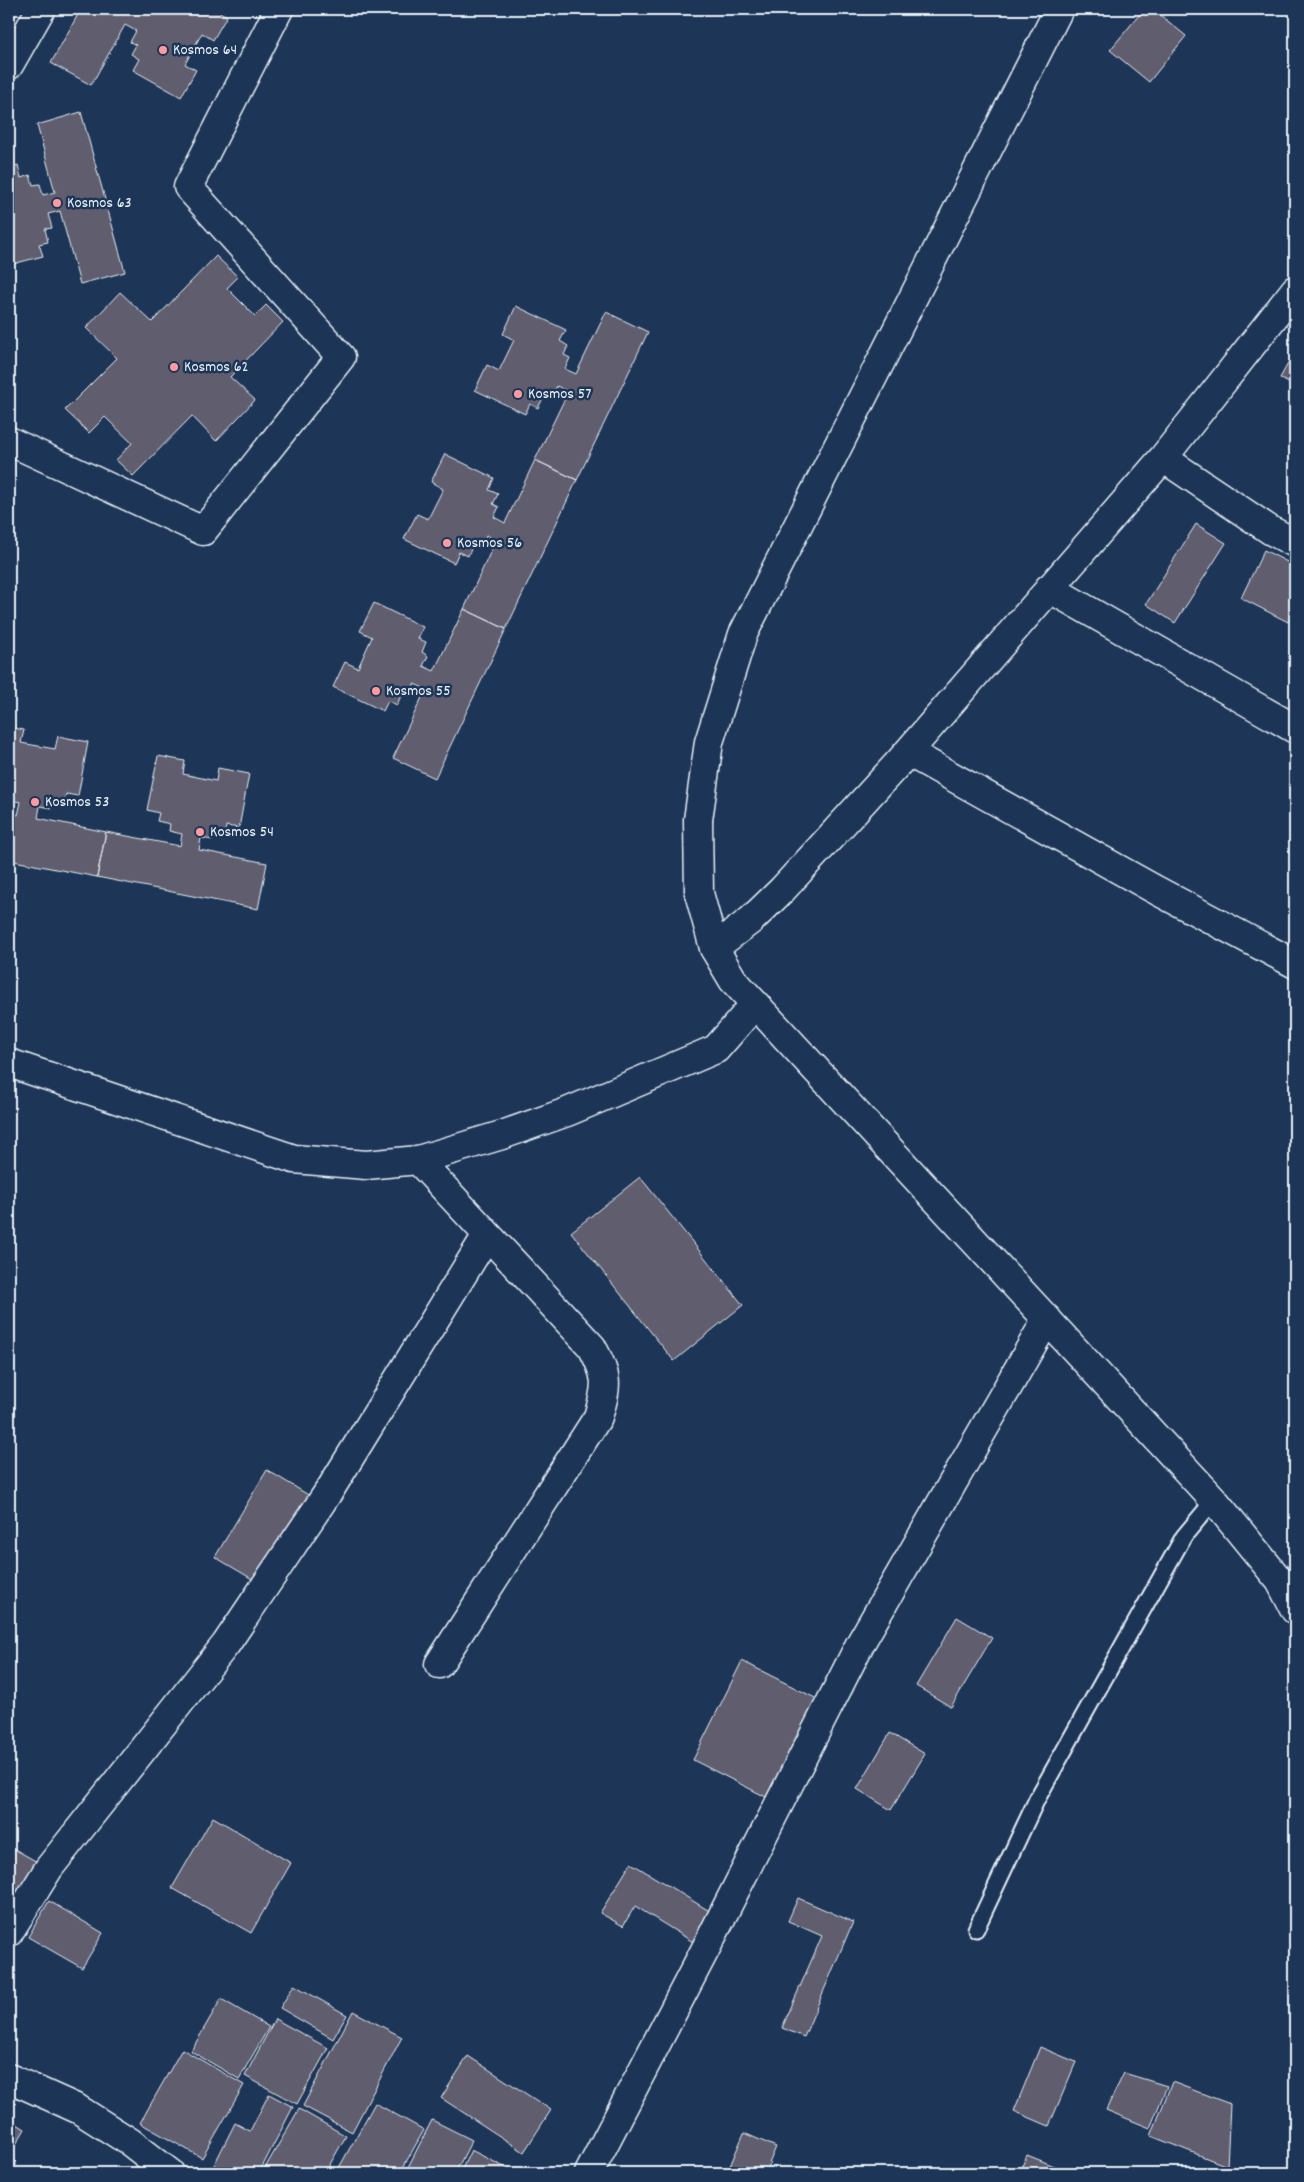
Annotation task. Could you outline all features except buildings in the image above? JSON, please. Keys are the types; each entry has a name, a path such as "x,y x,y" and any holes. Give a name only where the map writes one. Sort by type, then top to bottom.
{"street":[{"path":"9,65 40,9"},
{"path":"9,441 203,531 341,357 188,187 279,9"},
{"path":"1059,9 744,634 708,742 698,820 699,893 714,948 733,980 1214,1500 1280,1581 1295,1610"},
{"path":"714,948 751,920 782,890 908,752 1163,458 1295,290"},
{"path":"1163,458 1270,530 1295,543"},
{"path":"1049,588 1295,729"},
{"path":"908,752 1145,884 1295,964"},
{"path":"9,1063 294,1159 366,1165 418,1160 502,1136 567,1112 716,1049 755,1004"},
{"path":"418,1160 592,1347 605,1371 605,1394 598,1417 439,1664"},
{"path":"9,1932 49,1868 226,1644 331,1488 487,1235"},
{"path":"589,2173 705,1950 860,1644 1047,1319"},
{"path":"9,2078 78,2109 130,2142 170,2173"}],"lane":[{"path":"976,1929 1037,1799 1184,1536 1214,1500"}],"place":[{"name":"Kosmos 64","path":"163,50"},
{"name":"Kosmos 63","path":"57,203"},
{"name":"Kosmos 62","path":"174,367"},
{"name":"Kosmos 57","path":"518,394"},
{"name":"Kosmos 56","path":"447,543"},
{"name":"Kosmos 55","path":"376,691"},
{"name":"Kosmos 53","path":"35,802"},
{"name":"Kosmos 54","path":"200,832"}]}
